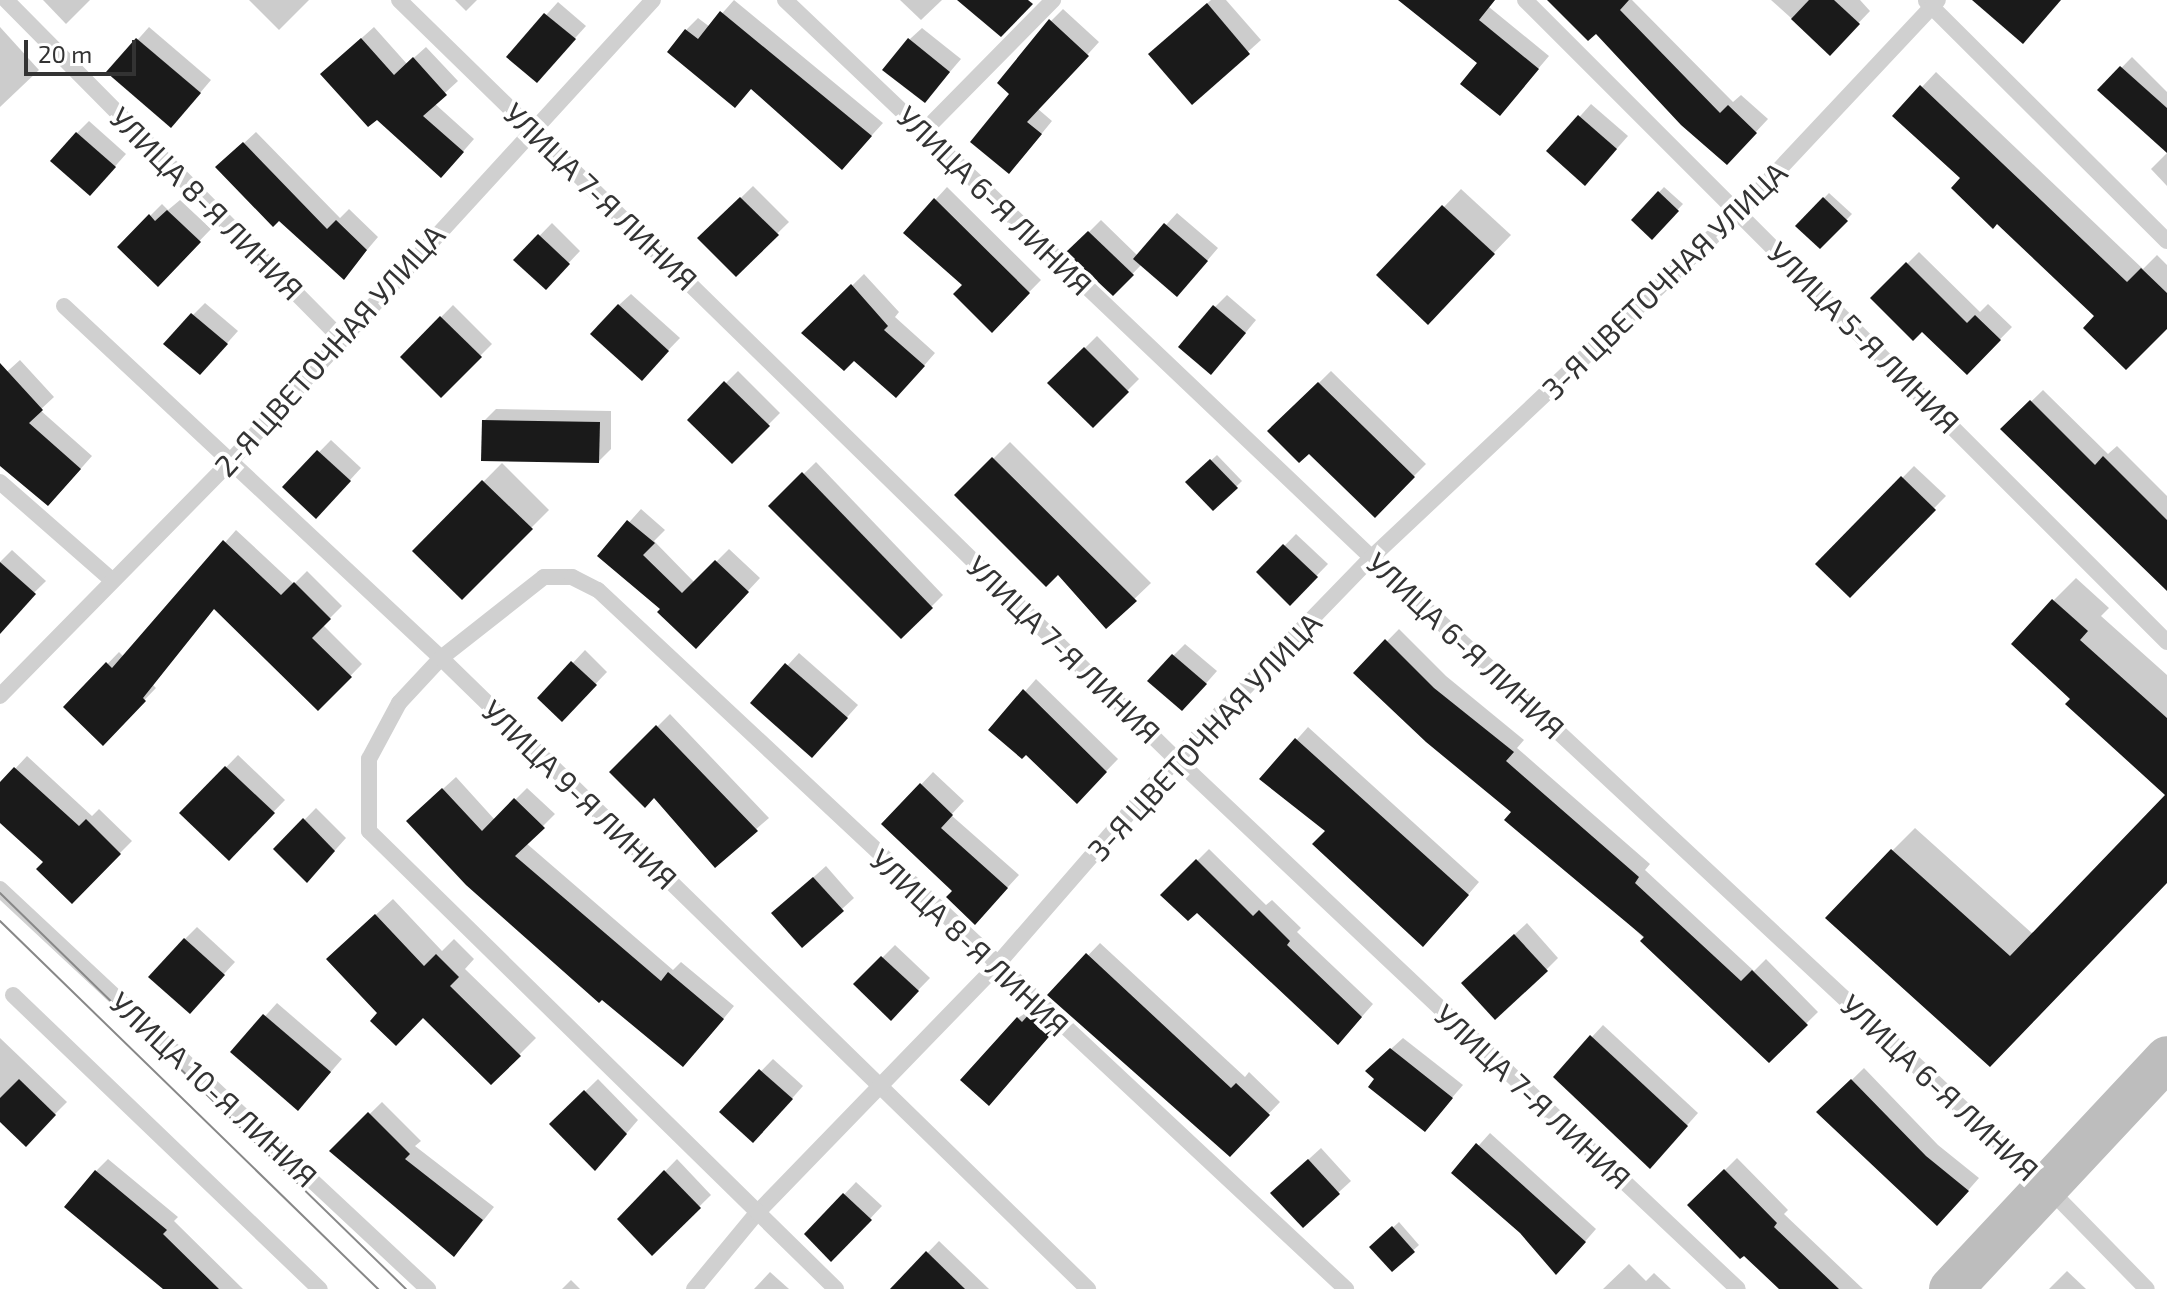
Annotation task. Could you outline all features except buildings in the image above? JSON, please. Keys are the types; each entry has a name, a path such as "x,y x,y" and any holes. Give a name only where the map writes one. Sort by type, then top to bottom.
{"street":[{"path":"1951,1289 2167,1058"}],"lane":[{"name":"УЛИЦА 8-Я ЛИНИЯ","path":"6,0 341,338"},
{"name":"УЛИЦА 7-Я ЛИНИЯ","path":"399,0 1176,759 1738,1289"},
{"name":"2-Я ЦВЕТОЧНАЯ УЛИЦА","path":"0,696 228,464 532,128 653,0"},
{"name":"УЛИЦА 6-Я ЛИНИЯ","path":"785,0 1372,557 2048,1188 2147,1289"},
{"path":"924,131 1053,0"},
{"name":"УЛИЦА 5-Я ЛИНИЯ","path":"1525,0 1740,211 2167,642"},
{"path":"1932,2 2167,241"},
{"name":"3-Я ЦВЕТОЧНАЯ УЛИЦА","path":"694,1289 756,1214 995,967 1176,759 1372,557 1740,211 1932,2"},
{"name":"УЛИЦА 9-Я ЛИНИЯ","path":"64,306 228,464 441,658 1088,1289"},
{"path":"0,482 112,580"},
{"name":"УЛИЦА 8-Я ЛИНИЯ","path":"441,658 544,577 572,577 598,590 995,967 1346,1289"},
{"path":"441,658 399,703 369,759 369,831 756,1214 836,1289"},
{"name":"УЛИЦА 10-Я ЛИНИЯ","path":"0,889 428,1289"},
{"path":"13,995 320,1289"}],"tram line":[{"path":"0,893 406,1289"},
{"path":"0,921 378,1289"}]}
